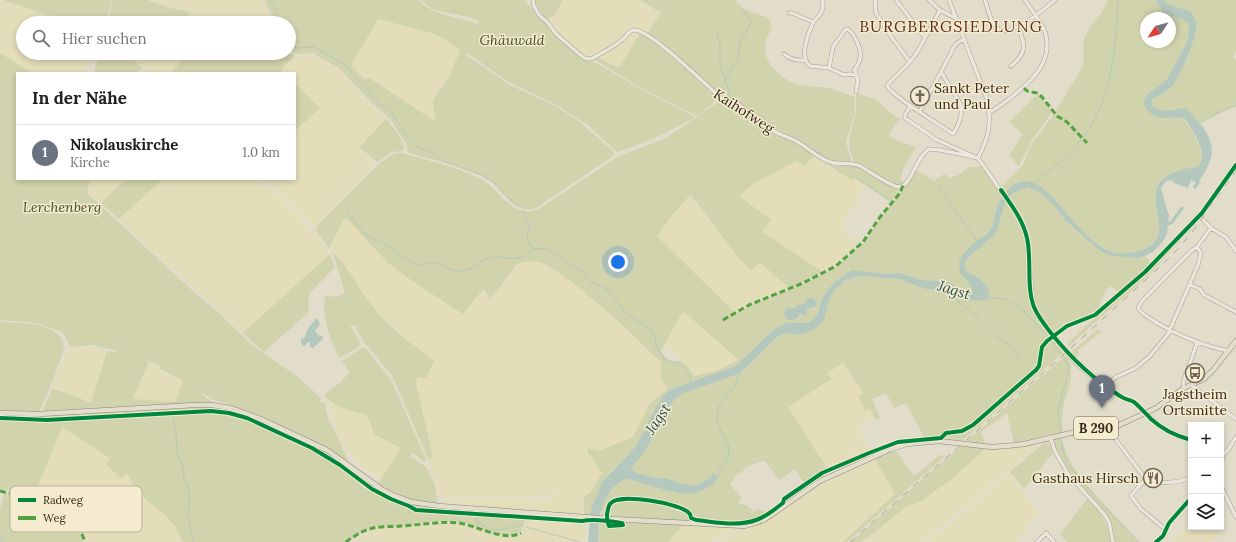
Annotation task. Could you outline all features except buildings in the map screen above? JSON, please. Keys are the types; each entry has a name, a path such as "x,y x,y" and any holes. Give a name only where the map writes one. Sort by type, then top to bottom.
{"main road":[{"name":"B 290","path":"0,413 39,414 212,405 231,408 261,419 320,446 383,490 412,502 439,506 584,517 739,526 755,524 764,520 820,481 907,444 939,441 992,447 1006,446 1088,429 1110,428 1156,408 1184,388 1204,378 1232,349 1236,341"}],"street":[{"name":"Kaihofweg","path":"534,0 534,6 539,15 548,23 556,34 584,58 593,58 620,42 631,31 634,30 645,34 660,44 721,98 740,104 755,120 767,128 797,142 830,162 860,166 894,185 901,186 907,183 919,159 929,149 978,158"},
{"path":"823,0 822,12 814,22 808,35 805,60 810,66 829,68 844,74 856,75"},
{"path":"876,0 876,13 910,62"},
{"path":"896,0 925,38"},
{"path":"929,0 940,10 957,19"},
{"path":"949,0 987,99 990,112 990,128 984,147 978,158"},
{"path":"985,0 997,28 1004,31 1018,27 1055,0"},
{"path":"990,112 998,108 1024,88 1045,61 1048,51 1045,31 1025,0"},
{"path":"940,10 910,62 887,85 889,89 901,100 953,134 959,123 962,111 961,105 941,72"},
{"path":"789,13 814,22"},
{"path":"1011,66 1018,60 1024,47 1024,40 1018,27"},
{"path":"829,68 833,47 847,29 850,30 859,46 861,54 860,62 850,74"},
{"path":"920,111 952,49 957,42 964,39"},
{"path":"784,54 788,58 800,61 805,60"},
{"path":"855,69 858,80 856,92"},
{"path":"910,106 905,118 937,140 978,158 1020,218 1027,239 1034,307 1039,317 1065,350 1086,372 1121,397 1134,402 1162,428 1177,436 1188,439"},
{"path":"1198,216 1211,228 1226,237 1236,251"},
{"path":"1211,228 1198,247 1192,250 1142,301 1138,308 1141,313 1170,330 1197,343 1232,349"},
{"path":"1106,386 1116,377 1136,368 1150,356 1170,330 1198,265 1201,253 1198,247"},
{"path":"1190,285 1200,289 1204,295 1236,312"},
{"path":"1184,388 1183,383 1186,372 1197,343"},
{"path":"1186,372 1189,374 1202,376 1204,378"},
{"path":"1191,385 1236,419"},
{"path":"1110,428 1114,437 1144,477 1144,480"},
{"path":"1050,437 1055,451 1068,474 1104,514 1109,522 1113,542"},
{"path":"1224,451 1228,450 1236,437"},
{"path":"1144,480 1174,482 1188,479"},
{"path":"1144,480 1131,494 1141,509 1165,529"},
{"path":"1224,492 1236,517"},
{"path":"1156,542 1163,536 1169,523 1188,501"},
{"path":"1038,542 1046,532 1054,542"}],"shaded area":[{"path":"0,0 52,16 16,16 16,60 89,60 85,72 30,72 0,53"},
{"path":"147,0 262,0 270,16 186,16 190,12 171,8"},
{"path":"563,0 640,0 660,14 647,33 639,34 619,68 594,55 590,58 580,54 545,20 555,16"},
{"path":"378,19 432,33 445,39 460,50 450,75 436,94 433,104 436,122 368,77 366,80 351,66"},
{"path":"309,55 338,69 366,101 386,119 359,148 373,162 373,167 313,226 264,180 296,180 296,130 319,108 296,85 296,72 282,72 280,70 291,60 296,60 296,56"},
{"path":"140,60 183,60 171,72 149,72 138,62"},
{"path":"815,155 836,166 835,170 855,178 864,184 854,210 850,208 843,231 858,245 839,263 823,272 762,232 739,196 753,184 797,161 804,166"},
{"path":"92,180 125,180 101,203 89,192"},
{"path":"162,180 261,180 312,230 330,254 243,333 119,219"},
{"path":"690,195 745,265 759,262 790,288 749,304 734,313 657,236"},
{"path":"345,217 375,250 484,288 491,299 518,263 536,261 546,264 577,286 616,319 662,363 660,378 668,388 649,405 633,437 599,451 587,448 590,457 602,473 591,492 584,496 584,515 536,512 533,509 535,502 538,500 547,500 547,497 552,497 556,494 556,491 552,495 548,496 444,498 440,495 428,459 433,457 416,384 417,377 413,345 397,332 372,307 340,259 329,248"},
{"path":"683,311 739,360 717,371 694,376 689,368 664,344"},
{"path":"83,347 93,347 107,351 91,403 67,393 52,389 65,354 69,350"},
{"path":"150,361 161,366 159,369 183,381 175,402 133,399"},
{"path":"843,363 847,371 864,393 865,411 870,409 875,419 858,425 870,452 828,470 788,407 831,379 827,373"},
{"path":"324,395 333,404 347,410 366,414 374,434 401,448 380,480 355,461 349,453 340,438"},
{"path":"62,427 110,458 122,478 126,473 134,486 38,486"},
{"path":"1039,443 924,542 861,542 907,506 920,502 953,478 985,449 1010,448"},
{"path":"875,459 895,494 843,542 719,542 737,534 743,529 766,521 818,484"},
{"path":"1009,473 1039,513 1016,542 928,542"},
{"path":"142,496 165,515 175,526 183,542 86,542 84,537 94,532 142,532"},
{"path":"527,498 532,501 530,509 527,510 443,505 441,503 443,501"},
{"path":"528,518 575,522 575,524 586,527 582,542 518,542"},
{"path":"436,523 452,523 469,526 487,533 507,538 514,538 520,533 516,542 357,542 359,536 371,530 380,528 421,526"},
{"path":"683,525 734,528 735,530 710,542 668,542"},
{"path":"1188,526 1188,530 1219,530 1221,533 1209,542 1174,542 1173,539"},
{"path":"83,532 94,532 85,536"}],"green space":[{"path":"3,0 112,0 107,16 51,16"},
{"path":"113,0 147,0 171,8 191,12 187,16 109,16"},
{"name":"Ghäuwald","path":"264,0 420,0 419,1 425,6 439,13 478,24 479,21 468,17 434,10 421,0 524,0 576,53 642,90 696,117 638,145 617,152 588,125 555,104 509,82 467,53 466,55 510,85 557,107 576,119 613,151 614,155 542,204 532,209 525,209 512,203 493,183 480,175 460,167 408,152 406,143 390,119 371,102 339,68 313,53 296,53 296,16 272,16","holes":["378,19 432,33 445,39 460,50 450,75 434,99 433,104 436,122 368,77 366,80 351,66"]},
{"path":"535,0 563,0 554,16 546,19 538,8"},
{"path":"640,0 737,0 737,3 746,10 767,18 771,23 771,26 766,40 766,54 768,61 782,77 801,86 826,88 855,97 855,112 846,142 852,164 829,161 798,141 765,126 736,101 720,96 647,34 661,13"},
{"path":"1108,0 1156,0 1164,12 1140,12 1140,48 1176,48 1176,17 1181,18 1189,24 1187,42 1167,79 1148,94 1144,101 1166,119 1178,118 1185,121 1198,144 1202,156 1200,163 1164,177 1157,186 1155,198 1159,222 1158,234 1155,240 1147,248 1129,253 1112,252 1101,247 1082,232 1038,186 1008,188 1006,192 1001,187 1023,165 1030,147 1056,111 1083,66 1083,46 1086,34"},
{"path":"1164,0 1236,0 1236,51 1233,57 1236,59 1236,106 1200,123 1193,115 1176,109 1163,111 1152,105 1152,99 1168,90 1188,57 1197,28 1184,9 1173,7"},
{"path":"640,34 657,43 691,72 717,97 715,101 698,116 642,89 594,59 597,57 619,68"},
{"name":"Lerchenberg","path":"0,53 30,72 16,72 16,180 90,180 87,193 252,345 298,377 321,398 320,401 325,404 329,422 334,429 349,463 317,443 227,403 213,400 202,393 202,395 211,402 42,412 52,389 67,393 91,403 107,351 116,353 116,351 93,345 70,347 65,336 60,330 58,331 30,322 0,320","holes":["149,361 160,365 159,368 183,381 175,402 133,399"]},
{"path":"97,60 134,60 142,68 137,72 94,72"},
{"path":"183,60 291,60 280,70 282,72 171,72"},
{"path":"296,85 320,108 296,130"},
{"path":"856,93 876,100 893,115 901,119 894,126 889,135 895,140 916,147 904,167 900,179 905,183 898,186 855,165 849,146 849,140 856,112"},
{"path":"1038,94 1052,112 1032,140 1019,166 1009,155 1023,134 1009,122"},
{"path":"721,100 732,102 741,107 760,125 792,140 815,155 804,166 797,161 753,184 739,196 771,220 762,232 823,272 790,288 760,263 751,270 734,253 690,195 657,236 736,314 758,302 797,287 835,268 864,243 880,218 911,179 915,169 934,181 944,174 950,178 958,175 969,167 982,167 1003,197 996,210 993,226 959,261 966,281 972,288 972,291 969,293 952,284 941,281 922,280 900,273 887,274 850,270 829,289 818,315 808,323 787,323 779,326 736,366 671,389 636,446 609,473 590,515 584,515 584,496 591,492 602,473 588,454 587,448 599,451 633,437 649,405 668,388 660,378 662,363 616,319 577,286 546,264 536,261 518,263 490,299 484,288 463,314 418,285 388,263 345,217 329,248 316,231 317,226 380,163 395,153 402,153 470,174 486,183 513,207 520,210 529,211 539,209 619,156 664,139","holes":["814,298 817,304 816,308 807,309 806,316 800,313 798,318 787,320 784,314 788,308 793,309","683,311 739,360 717,371 694,376 689,368 681,361 671,361 667,359 661,351"]},
{"path":"386,119 399,137 404,149 402,151 391,152 378,162 360,147"},
{"path":"836,166 857,166 895,187 898,190 898,193 891,201 855,178 852,180 835,170"},
{"path":"125,180 162,180 119,219 101,203"},
{"path":"1028,187 1051,201 1065,220 1100,251 1112,256 1140,258 1145,256 1152,264 1120,293 1111,286 1105,291 1095,315 1087,319 1066,324 1054,333 1042,318 1034,300 1029,233 1023,217 1010,198 1013,193"},
{"path":"1007,202 1019,221 1026,242 1031,308 1047,331 1048,336 1042,345 1034,371 973,424 962,430 943,432 940,438 924,437 906,403 894,408 886,393 872,399 880,418 875,419 870,409 865,411 858,396 864,393 843,363 827,373 831,379 788,407 828,470 799,487 789,495 803,482 795,469 779,480 767,455 747,462 767,456 778,479 764,460 746,467 740,474 738,472 730,485 741,497 738,503 748,506 755,512 757,509 767,512 760,518 743,523 696,519 685,509 637,498 626,498 612,501 606,509 605,515 601,514 604,503 610,492 618,483 628,479 683,494 710,478 696,486 682,484 666,478 654,478 634,472 630,468 645,451 666,412 675,399 684,393 739,374 777,337 786,333 799,335 824,320 829,300 833,292 845,280 860,276 899,279 925,289 952,291 969,300 987,284 966,271 964,265 1000,219 1004,206"},
{"path":"1196,224 1150,274 1069,346 1067,344 1141,278 1192,225"},
{"path":"332,251 338,257 378,314 401,335 434,361 426,378 417,377 416,384 433,457 428,459 393,377 365,343 357,331 356,325 350,326 360,341 358,347 340,358 337,352 327,328 324,310 325,302 326,295 336,297 345,293"},
{"path":"330,254 335,267 310,293 308,301 309,312 264,352 243,333"},
{"path":"0,322 42,326 59,335 63,343 63,353 39,412 0,411"},
{"path":"1098,329 1101,332 1078,350 1079,354 1076,359 1070,353"},
{"path":"1051,339 1053,339 1064,352 962,441 946,438 946,435 966,431 973,427 1036,372 1039,367 1042,351"},
{"path":"362,348 366,349 391,380 426,459 424,462 413,453 410,456 427,468 435,485 438,503 432,504 416,501 378,484 401,448 374,434 366,415 339,406 324,395 341,382 350,372 342,361"},
{"path":"1066,355 1071,368 1071,375 1063,409 1063,432 1014,443 1007,413 981,432 985,444 966,442"},
{"path":"209,407 210,410 38,418 39,416"},
{"path":"212,411 226,413 246,419 312,449 331,460 377,494 410,507 415,511 526,518 521,531 513,536 491,533 463,522 431,521 416,525 378,526 365,530 345,542 183,542 175,526 165,515 142,496 142,486 134,486 127,473 122,478 106,465 110,458 62,427 38,486 10,486 10,491 0,489 0,419 38,420"},
{"path":"275,427 320,448 336,458 378,490 400,500 423,507 522,514 525,517 416,509 410,505 380,493 322,452 273,429"},
{"path":"1056,438 1062,438 1068,457 1083,481 1139,542 1115,542 1108,517 1070,473 1054,444 1054,440"},
{"path":"1045,442 1049,445 1053,453 1024,489 1010,472"},
{"path":"962,445 985,449 953,478 920,502 907,506 861,542 851,542"},
{"path":"896,451 914,476 940,455 945,456 847,542 843,542 895,494 875,459"},
{"path":"4,494 10,494 10,532 80,532 84,542 0,542 0,509"},
{"path":"1087,499 1103,518 1108,529 1111,542 1067,542 1060,534"},
{"path":"616,501 654,502 673,506 689,515 689,522 609,516 609,508 611,503"},
{"path":"600,521 607,523 607,521 614,521 683,525 668,542 598,542"}],"water":[{"name":"Jagst","path":"1156,0 1164,0 1171,6 1190,12 1195,18 1196,22 1195,36 1177,79 1168,90 1152,99 1152,105 1164,111 1185,108 1205,130 1211,143 1212,150 1209,164 1198,183 1191,180 1188,188 1174,183 1172,180 1166,181 1161,188 1166,209 1169,214 1167,234 1162,243 1153,252 1140,258 1112,256 1100,251 1065,220 1051,202 1040,193 1028,187 1013,193 1004,206 996,233 970,256 964,265 966,271 978,278 988,287 989,296 984,301 969,300 952,291 925,289 899,279 860,276 845,280 833,292 829,300 824,320 813,330 799,335 786,333 777,337 739,374 684,393 675,399 666,412 645,451 631,468 634,472 654,478 666,478 682,484 696,486 710,478 714,473 718,477 712,485 696,493 683,494 628,479 623,480 611,491 602,506 599,519 598,542 588,542 591,510 602,482 636,446 664,395 671,389 736,366 779,326 787,323 808,323 817,314 821,301 828,289 851,270 887,274 900,273 922,280 941,281 952,284 969,293 972,291 972,288 960,272 959,261 969,247 990,230 994,223 996,210 1006,192 1015,184 1024,182 1040,186 1048,192 1084,233 1104,249 1115,253 1129,253 1142,250 1152,244 1157,238 1159,230 1155,199 1157,187 1167,176 1174,172 1198,166 1202,160 1201,147 1185,120 1155,116 1149,112 1143,101 1148,94 1167,79 1187,42 1189,33 1189,24 1181,18 1176,17 1176,12 1162,11"},
{"path":"809,298 814,298 817,304 816,307 807,309 806,316 800,313 798,318 787,320 784,314 788,308 796,308 797,305 804,304"},
{"path":"316,318 320,324 315,331 318,335 322,336 323,339 313,348 310,347 309,342 303,346 301,339 305,337 308,329"}],"waterway":[{"path":"270,0 279,16"},
{"path":"1032,184 1077,146 1092,124 1100,107 1106,90 1114,55 1118,0"},
{"path":"725,81 737,61 740,42 751,22 742,8"},
{"path":"717,33 720,43 720,65 731,97"},
{"path":"296,48 314,47 344,64 373,98 394,116 408,138"},
{"path":"1199,124 1217,113 1236,105"},
{"path":"746,113 753,121 768,130"},
{"path":"795,139 828,159"},
{"path":"411,141 418,147 433,153 443,161 491,180 514,204 520,206"},
{"path":"797,143 809,152"},
{"path":"827,163 835,168"},
{"path":"856,178 890,201"},
{"path":"1195,187 1198,182 1197,179"},
{"path":"938,186 977,241"},
{"path":"1166,225 1172,222 1182,208"},
{"path":"522,211 530,225 527,239 532,248 545,249 560,257 582,272 590,281 607,289 623,310 634,319 651,329 655,337 657,348 664,359 685,368 690,375 691,381"},
{"path":"347,212 367,235 381,241 417,266 436,262 453,270 463,271 493,257 523,257"},
{"path":"527,255 534,249"},
{"name":"Jagst","path":"946,291 977,317 996,336 1008,344 1021,361"},
{"path":"988,298 1005,299 1024,311 1051,340 1065,358 1069,367 1058,413 1061,434"},
{"path":"718,477 720,469 728,459 729,447 717,421 717,413 720,405 736,384 739,374"},
{"path":"173,420 176,434 177,453 183,466 184,479 188,486 188,517 194,542"},
{"path":"1061,437 1062,448 1068,464 1096,498 1139,542"},
{"path":"440,514 472,515 476,518 478,523 494,530 522,525"},
{"path":"526,527 580,542"},
{"path":"0,534 4,540 0,542"}],"railway":[{"path":"850,542 1061,357 1174,253 1190,235 1236,171"}],"marked path":[{"path":"1024,88 1027,91 1037,93 1042,97 1057,116 1067,122 1087,143"},
{"path":"723,320 749,305 803,283 836,266 863,242 880,217 900,193 903,185"},
{"path":"0,491 10,493"},
{"path":"346,542 366,530 373,528 438,523 459,523 507,536 521,533"},
{"path":"81,532 85,542"}],"cycle path":[{"path":"0,418 47,420 211,411 229,413 247,418 312,448 340,465 372,489 416,510 582,521 602,520 607,521 612,521 622,523 623,525 609,526 607,522 607,520 607,514 611,503 617,500 637,499 650,500 683,509 689,513 691,518 696,520 726,523 749,522 760,519 770,513 783,503 784,499 822,473 898,442 941,438 946,433 962,431 973,425 1036,370 1039,366 1042,347 1047,341 1067,326 1095,315 1145,272 1202,213 1236,165"},
{"path":"1001,190 1017,213 1025,231 1029,255 1030,290 1034,307 1046,327 1075,359 1092,375 1122,397 1134,402 1151,419 1165,429 1188,439"},
{"path":"1156,542 1163,536 1169,523 1188,501"}],"place":[{"name":"Sankt Peter und Paul","path":"920,96"},
{"name":"Jagstheim Ortsmitte","path":"1195,373"},
{"name":"Nikolauskirche","path":"1102,408"},
{"name":"Gasthaus Hirsch","path":"1153,478"}],"district":[{"name":"BURGBERGSIEDLUNG","path":"951,26"}]}
